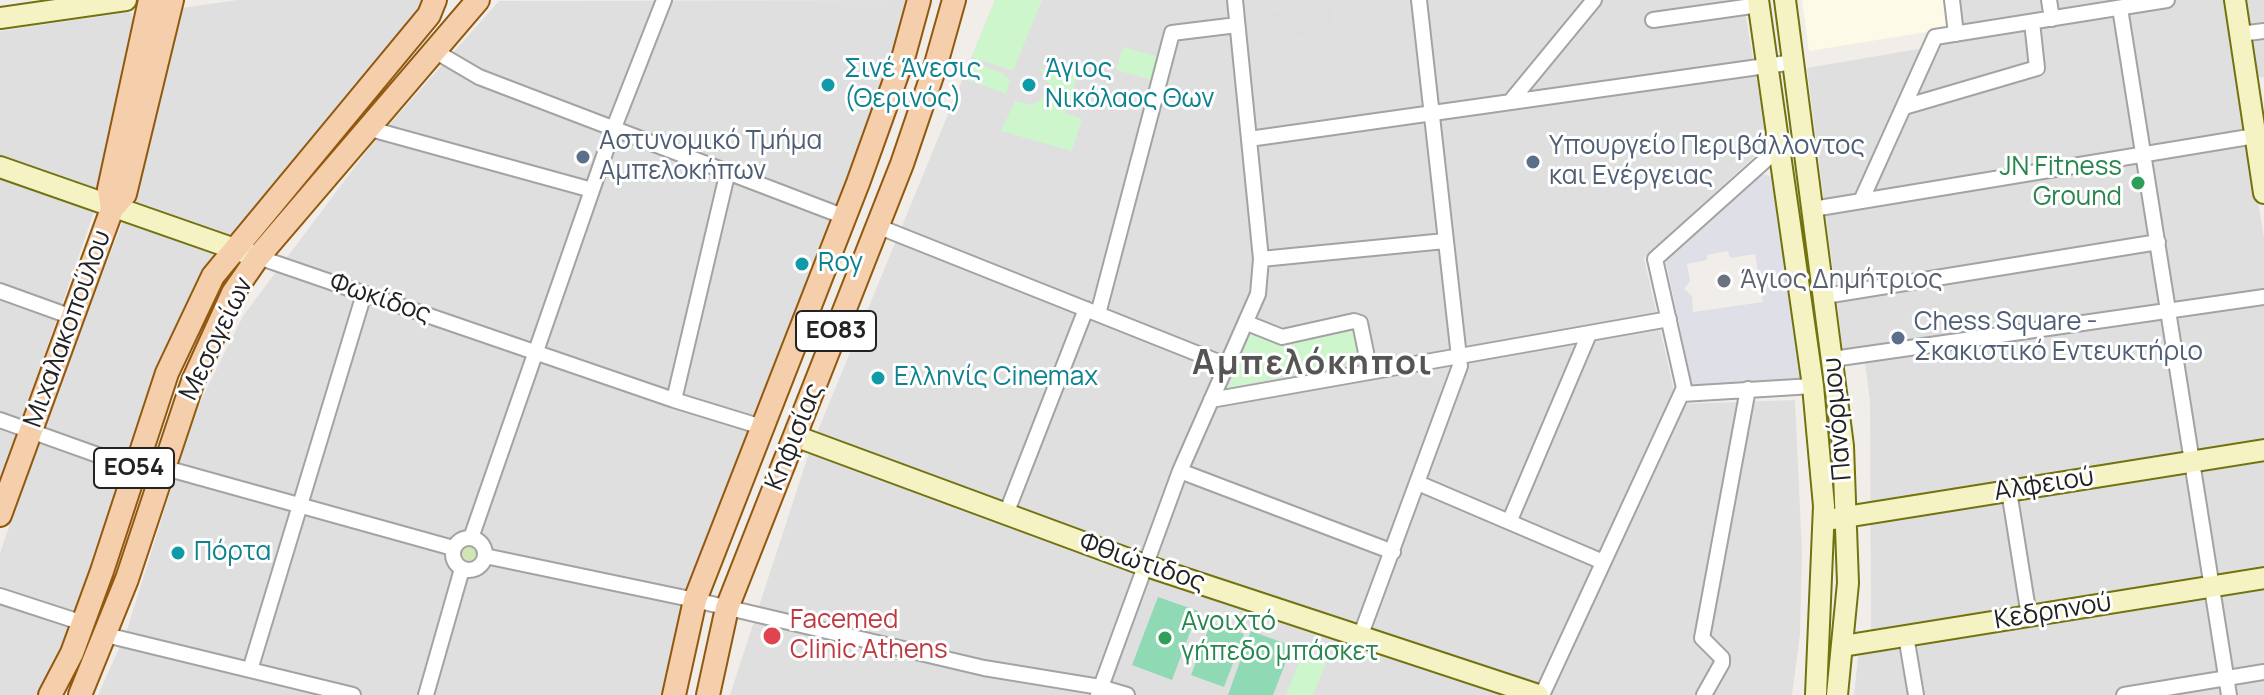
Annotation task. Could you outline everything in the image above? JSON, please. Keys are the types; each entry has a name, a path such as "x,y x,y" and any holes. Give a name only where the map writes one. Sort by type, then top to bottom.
{"main road":[{"name":"Μιχαλακοπούλου","path":"1,508 112,209 109,189 150,0"},
{"path":"112,209 125,194 172,0"},
{"name":"Μεσογείων","path":"63,695 104,601 178,376 220,288 429,15 435,0"},
{"name":"Μεσογείων","path":"80,695 106,635 193,381 223,314 245,253 457,0"},
{"name":"Μεσογείων","path":"50,695 83,623 167,373 213,276 245,253 367,128 478,0"},
{"name":"Κηφισίας","path":"674,695 695,600 845,217 904,55 919,0"},
{"name":"Κηφισίας","path":"708,695 727,608 877,226 936,64 954,0"}],"street":[{"path":"0,18 126,0"},
{"path":"471,538 538,354 613,130 664,0"},
{"path":"1099,691 1180,471 1258,294 1261,259 1235,0"},
{"path":"1360,637 1460,366 1419,0"},
{"path":"1510,102 1594,0"},
{"name":"Πανόρμου","path":"1785,0 1843,446 1848,583 1837,695"},
{"path":"1952,0 1956,34"},
{"path":"2049,0 2052,19"},
{"path":"1861,201 1935,37 2167,0"},
{"path":"2235,0 2240,34 2256,90 2255,136 2264,193"},
{"path":"1653,20 1759,3"},
{"name":"Πανόρμου","path":"1759,3 1813,386 1824,520 1816,695"},
{"path":"2120,8 2229,695"},
{"path":"1904,107 2037,68 2032,22"},
{"path":"1006,514 1092,312 1172,33 1237,25"},
{"path":"2240,34 2264,31"},
{"path":"433,50 479,77 727,175 845,217"},
{"path":"1249,139 1794,62"},
{"path":"367,128 592,190"},
{"path":"1813,209 2255,136"},
{"path":"1540,695 1682,394 1655,259 1780,147 1804,144"},
{"name":"Φωκίδος","path":"0,167 112,209 762,427"},
{"path":"674,400 727,175"},
{"path":"877,226 1226,365"},
{"path":"1261,259 1445,241"},
{"path":"1825,296 2158,242"},
{"path":"0,291 72,317"},
{"path":"250,670 364,294"},
{"path":"1833,359 2264,297"},
{"path":"1211,400 1669,319"},
{"path":"1247,323 1282,337 1354,321 1360,323 1370,372"},
{"path":"1510,520 1589,334"},
{"path":"1682,394 1813,386"},
{"path":"1704,695 1722,663 1722,658 1702,638 1748,389"},
{"path":"0,420 134,468"},
{"name":"Φθιώτιδος","path":"795,436 1147,566 1540,695"},
{"name":"Αλφειού","path":"1824,520 2264,450"},
{"path":"162,467 453,548"},
{"path":"1180,471 1393,552"},
{"path":"1418,483 1603,562"},
{"path":"2009,491 2029,616"},
{"path":"471,538 481,542 485,556 477,568 462,569 454,560 453,548 460,540 471,538"},
{"path":"485,556 695,600 984,668 1127,695"},
{"path":"426,695 462,569"},
{"name":"Κεδρηνού","path":"1843,646 2264,578"},
{"path":"0,596 83,623"},
{"path":"106,635 353,695"},
{"path":"1906,636 1916,695"},
{"path":"2124,695 2264,672"}],"shaded area":[{"path":"237,0 427,0 427,13 225,251 76,631 44,695 0,695 0,553 48,413 129,206 174,21 182,8"},
{"path":"915,0 837,228 682,596 666,695 98,695 126,633 195,412 243,316 372,144 499,1"},
{"path":"995,0 1743,0 1768,144 1644,258 1677,404 1795,400 1802,553 1800,634 1792,695 1546,695 814,440"},
{"path":"1802,0 1948,0 1951,28 1809,51"},
{"path":"1959,0 2225,0 2264,238 2264,574 1871,633 1870,401 1863,346 1843,350 1807,68 1965,41"},
{"path":"2242,0 2264,0 2264,77 2254,78"},
{"path":"1331,4 1334,31 1254,43 1254,16"},
{"path":"131,12 136,33 102,189 0,483 0,31"},
{"path":"1758,173 1774,177 1802,379 1693,388 1665,258","holes":["1728,251 1730,258 1755,254 1763,302 1693,312 1692,296 1684,289 1690,281 1687,264 1707,260 1707,255"]},
{"path":"810,450 1524,695 730,695"},
{"path":"2264,581 2264,695 1922,695 1912,639"},
{"path":"1903,642 1912,695 1854,695 1859,649"}],"green space":[{"path":"995,0 1042,0 1013,71 972,57"},
{"path":"1123,47 1159,57 1152,80 1116,70"},
{"path":"970,61 1002,73 1010,80 1006,94 963,78"},
{"path":"1060,63 1080,68 1065,113 1082,119 1072,151 1001,131 1015,101 1032,105 1046,96 1049,85 1039,68 1055,74"},
{"path":"1358,330 1363,360 1228,388 1251,333 1281,346"},
{"path":"468,542 476,545 479,553 476,561 468,564 460,561 457,553 460,545"},
{"name":"Ανοιχτό γήπεδο μπάσκετ","path":"1158,597 1198,611 1172,680 1132,665"},
{"path":"1211,622 1244,634 1224,687 1191,675"},
{"name":"Ανοιχτό γήπεδο μπάσκετ","path":"1251,631 1292,646 1273,695 1228,695"},
{"path":"1303,651 1327,660 1313,695 1286,695"}],"place":[{"name":"Σινέ Άνεσις (Θερινός)","path":"828,85"},
{"name":"Άγιος Νικόλαος Θων","path":"1029,85"},
{"name":"Αστυνομικό Τμήμα Αμπελοκήπων","path":"583,157"},
{"name":"Υπουργείο Περιβάλλοντος και Ενέργειας","path":"1533,162"},
{"name":"JN Fitness Ground","path":"2138,183"},
{"name":"Roy","path":"802,264"},
{"name":"Άγιος Δημήτριος","path":"1724,281"},
{"name":"Chess Square - Σκακιστικό Εντευκτήριο","path":"1898,338"},
{"name":"Ελληνίς Cinemax","path":"878,378"},
{"name":"Πόρτα","path":"178,553"},
{"name":"Facemed Clinic Athens","path":"772,636"},
{"name":"Ανοιχτό γήπεδο μπάσκετ","path":"1165,638"}],"district":[{"name":"Αμπελόκηποι","path":"1313,364"}]}
